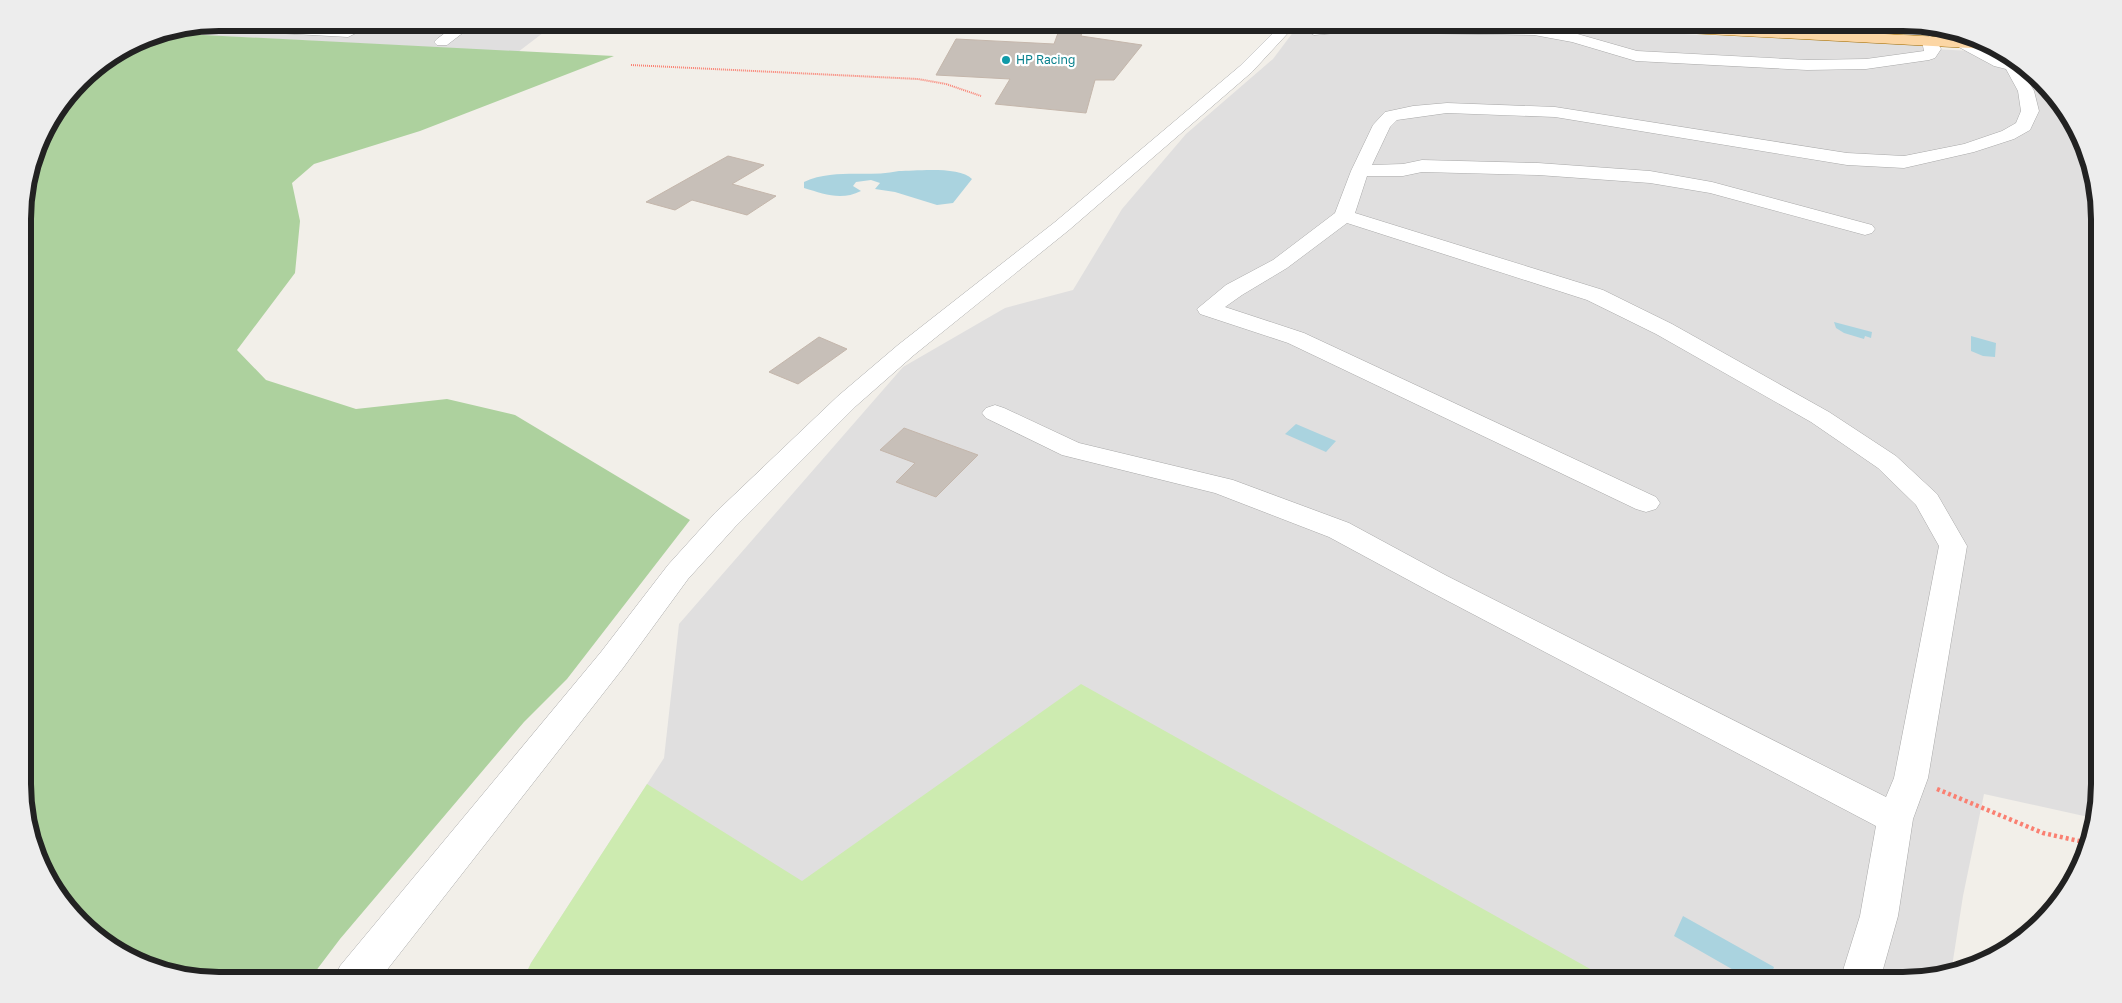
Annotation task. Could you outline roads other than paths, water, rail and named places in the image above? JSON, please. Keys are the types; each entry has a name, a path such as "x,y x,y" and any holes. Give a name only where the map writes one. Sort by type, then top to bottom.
{"main road":[{"path":"1733,31 1930,41 1957,39"},
{"path":"1844,31 1952,38"}],"street":[{"path":"328,31 350,31"},
{"path":"442,42 457,31"},
{"path":"360,972 612,660 678,572 726,520 847,402 898,357 1062,226 1246,69 1281,33 1279,31"},
{"path":"1534,31 1574,38 1636,56 1807,65 1866,64 1929,55 1933,49 1930,41"},
{"path":"1970,44 1988,58 2008,64"},
{"path":"1646,503 1296,338 1208,310 1234,290 1280,264 1344,216 1360,172 1382,125 1391,116 1413,110 1447,108 1518,110 1613,120 1846,159 1904,162 1968,148 2008,135 2024,126 2030,112 2022,74"},
{"path":"1374,144 1422,166"},
{"path":"1360,172 1403,170 1422,166 1538,169 1650,178 1712,188 1865,229"},
{"path":"1344,216 1595,295 1681,338 1820,417 1887,462 1928,500 1953,546 1912,778 1895,819 1879,916 1862,972"},
{"path":"995,413 1071,450 1223,486 1339,530 1437,583 1895,819"}],"water":[{"path":"899,171 958,172 972,179 953,203 937,205 895,192 875,189 880,183 871,180 856,182 853,186 861,191 846,196 832,196 804,188 804,182 827,175 875,174"},
{"path":"1834,322 1872,332 1871,338 1865,336 1864,339 1844,333 1836,328"},
{"path":"1971,336 1996,343 1995,357 1983,356 1971,351"},
{"path":"1296,424 1336,441 1326,452 1285,434"},
{"path":"1683,916 1774,967 1772,972 1737,972 1674,936"}],"place":[{"name":"HP Racing","path":"1006,60"}]}
